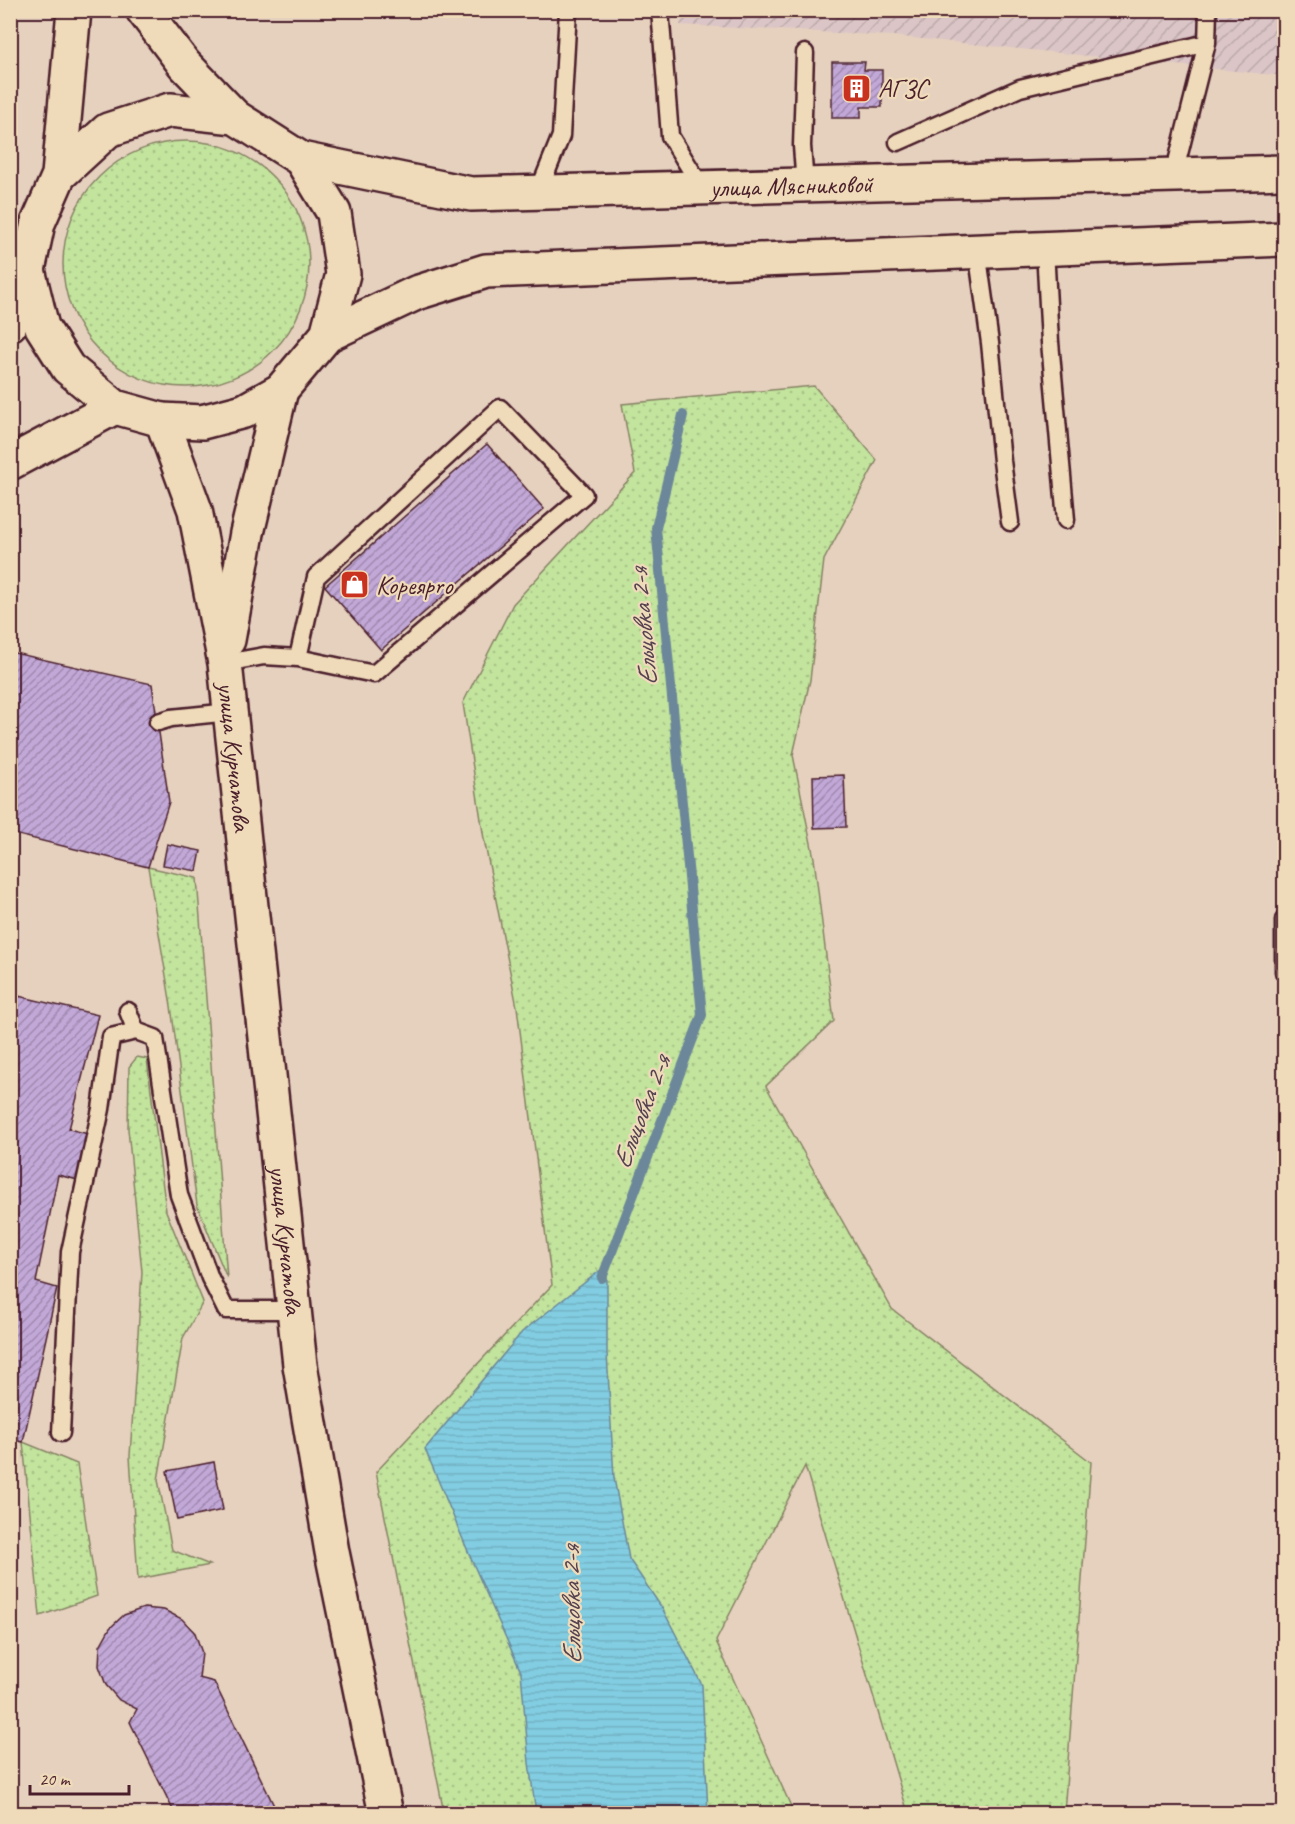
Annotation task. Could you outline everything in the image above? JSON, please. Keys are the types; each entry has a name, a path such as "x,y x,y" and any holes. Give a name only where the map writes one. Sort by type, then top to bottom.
{"main road":[{"path":"10,324 28,270 38,224 59,175 74,10"},
{"path":"143,10 184,64 235,117 302,159 334,213 343,274 327,335"},
{"path":"59,175 108,130 170,110 235,117"},
{"name":"улица Мясниковой","path":"302,159 471,194 1284,172"},
{"path":"28,270 42,327 68,368 115,407 162,420 202,422 244,411 281,390 327,335 416,293 486,271 1284,239"},
{"path":"225,663 247,533 281,390"},
{"path":"10,463 115,407"},
{"path":"162,420 195,510 225,663"},
{"name":"улица Курчатова","path":"225,663 300,1365 332,1552 386,1814"}],"lane":[{"path":"538,193 561,136 568,10"},
{"path":"660,10 670,136 702,188"},
{"path":"1174,174 1207,43 1208,10"},
{"path":"898,142 1020,88 1207,43"},
{"path":"805,53 802,146 805,184"},
{"path":"1045,249 1050,342 1066,520"},
{"path":"977,250 1010,522"},
{"path":"225,663 264,656 298,658 374,674 584,495 501,408 316,577 298,658"},
{"path":"158,722 171,717 230,712"},
{"path":"1284,920 1284,972"},
{"path":"128,1011 136,1031"},
{"path":"61,1433 70,1252 101,1109 111,1037 136,1031 155,1038 178,1195 210,1278 226,1310 294,1310"}],"shaded area":[{"path":"683,10 1284,11 1284,76 893,36 680,25"}],"green space":[{"path":"186,141 210,144 233,151 254,162 273,177 288,196 299,217 306,240 309,264 306,288 299,311 288,332 273,351 254,366 233,377 210,384 186,387 162,384 139,377 118,366 99,351 84,332 73,311 66,288 63,264 66,240 73,217 84,196 99,177 118,162 139,151 162,144"},
{"path":"814,386 877,460 824,560 810,680 793,755 814,858 834,1021 766,1086 892,1309 1091,1462 1064,1813 908,1813 805,1466 716,1641 794,1813 444,1813 376,1472 552,1285 517,1007 484,839 463,703 513,604 635,473 622,404"},
{"path":"148,867 197,878 227,1278 197,1205 171,1006"},
{"path":"137,1057 147,1059 166,1211 203,1302 183,1338 158,1480 172,1550 210,1565 138,1579 130,1456 142,1272 128,1129 129,1067"},
{"path":"23,1442 77,1464 97,1596 40,1616"}],"water":[{"path":"607,1265 607,1353 614,1478 629,1559 662,1608 702,1685 708,1813 536,1813 521,1672 425,1449 522,1332"}],"building":[{"name":"АГЗС","path":"832,62 865,62 864,70 882,70 882,107 861,107 861,118 832,118"},
{"path":"487,444 544,509 381,650 325,586"},
{"path":"10,652 152,684 169,802 148,867 10,833"},
{"path":"844,775 846,827 814,828 813,776"},
{"path":"167,844 201,851 197,871 163,865"},
{"path":"10,994 98,1015 69,1129 92,1135 78,1180 58,1175 36,1282 57,1288 23,1442 10,1439"},
{"path":"214,1462 223,1510 177,1520 167,1471"},
{"path":"144,1608 164,1610 182,1619 195,1633 202,1653 199,1678 214,1682 278,1814 175,1814 130,1722 137,1709 119,1700 106,1685 99,1666 100,1646 110,1628 124,1615"}],"waterway":[{"name":"Ельцовка 2-я","path":"602,1278 702,1015 656,528 683,415"}],"place":[{"name":"АГЗС","path":"857,88"},
{"name":"Кореяpro","path":"355,585"}]}
